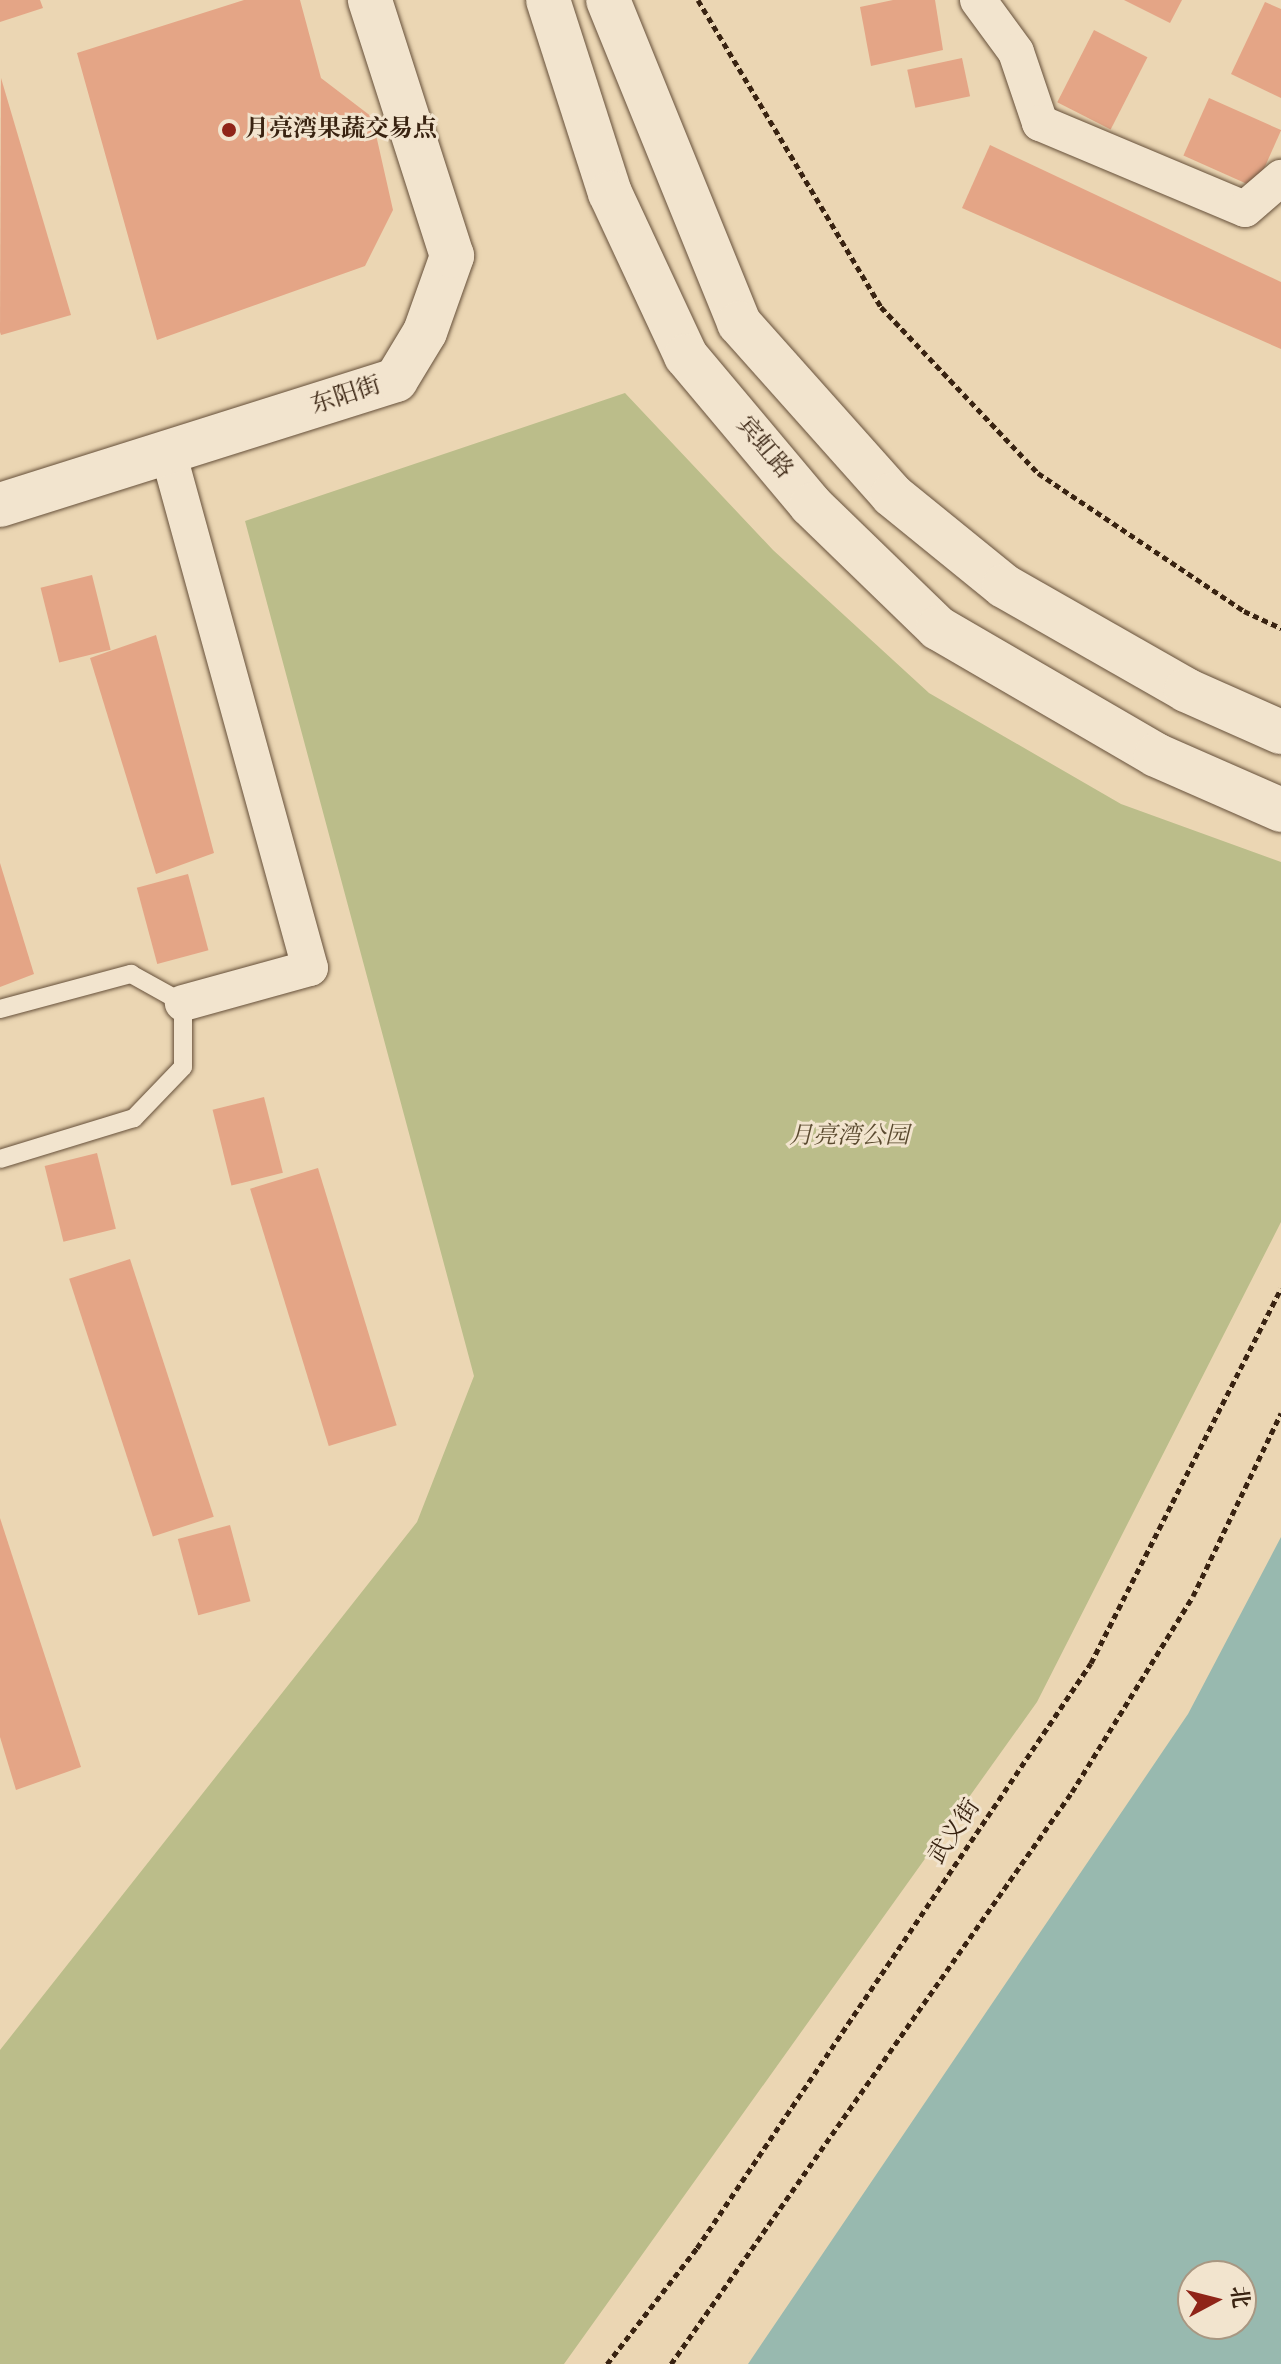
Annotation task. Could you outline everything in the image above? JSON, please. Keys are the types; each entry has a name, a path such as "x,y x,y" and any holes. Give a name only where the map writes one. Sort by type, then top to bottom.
{"main road":[{"name":"东阳街","path":"0,505 396,380 425,332 452,256 370,0"},
{"name":"宾虹路","path":"548,0 610,193 686,356 811,505 938,628 1156,755 1281,810"},
{"path":"608,0 739,323 904,504 1004,586 1186,690 1281,732"}],"street":[{"path":"978,0 1016,52 1040,123 1245,209 1281,178"},
{"path":"168,452 310,968 183,1003"}],"lane":[{"path":"0,1009 131,974 183,1003 183,1067 134,1118 0,1159"}],"path":[{"path":"698,0 892,318 1038,473 1244,611 1281,628"},
{"name":"武义街","path":"607,2364 697,2248 1091,1663 1281,1288"},
{"path":"671,2364 1072,1792 1193,1596 1281,1413"}],"green space":[{"name":"月亮湾公园","path":"625,393 773,550 929,693 1121,804 1281,862 1281,1222 1037,1702 564,2364 0,2364 0,2050 417,1522 474,1376 245,521"}],"water":[{"path":"1281,1537 1281,2364 748,2364 1188,1714"}],"building":[{"path":"0,0 40,0 43,8 0,22"},
{"name":"月亮湾果蔬交易点","path":"244,0 300,0 321,78 372,117 393,210 365,266 157,340 77,53"},
{"path":"893,0 935,0 943,50 871,66 860,7"},
{"path":"1124,0 1182,0 1170,23"},
{"path":"1265,2 1281,9 1281,98 1231,74"},
{"path":"1094,30 1147,57 1111,129 1057,102"},
{"path":"962,58 970,96 915,108 907,70"},
{"path":"1,78 71,315 1,335 0,332"},
{"path":"1209,98 1281,130 1256,188 1183,156"},
{"path":"990,145 1281,282 1281,349 962,208"},
{"path":"92,575 111,650 59,663 41,588"},
{"path":"156,635 214,853 156,874 90,658"},
{"path":"0,863 34,974 0,987"},
{"path":"188,874 208,950 157,964 137,888"},
{"path":"264,1097 283,1173 231,1186 213,1110"},
{"path":"97,1153 116,1229 63,1242 45,1166"},
{"path":"318,1168 397,1425 329,1446 250,1189"},
{"path":"130,1259 214,1517 153,1537 69,1279"},
{"path":"0,1518 81,1767 16,1790 0,1737"},
{"path":"230,1525 250,1601 198,1615 178,1539"}],"place":[{"name":"月亮湾果蔬交易点","path":"229,130"}]}
